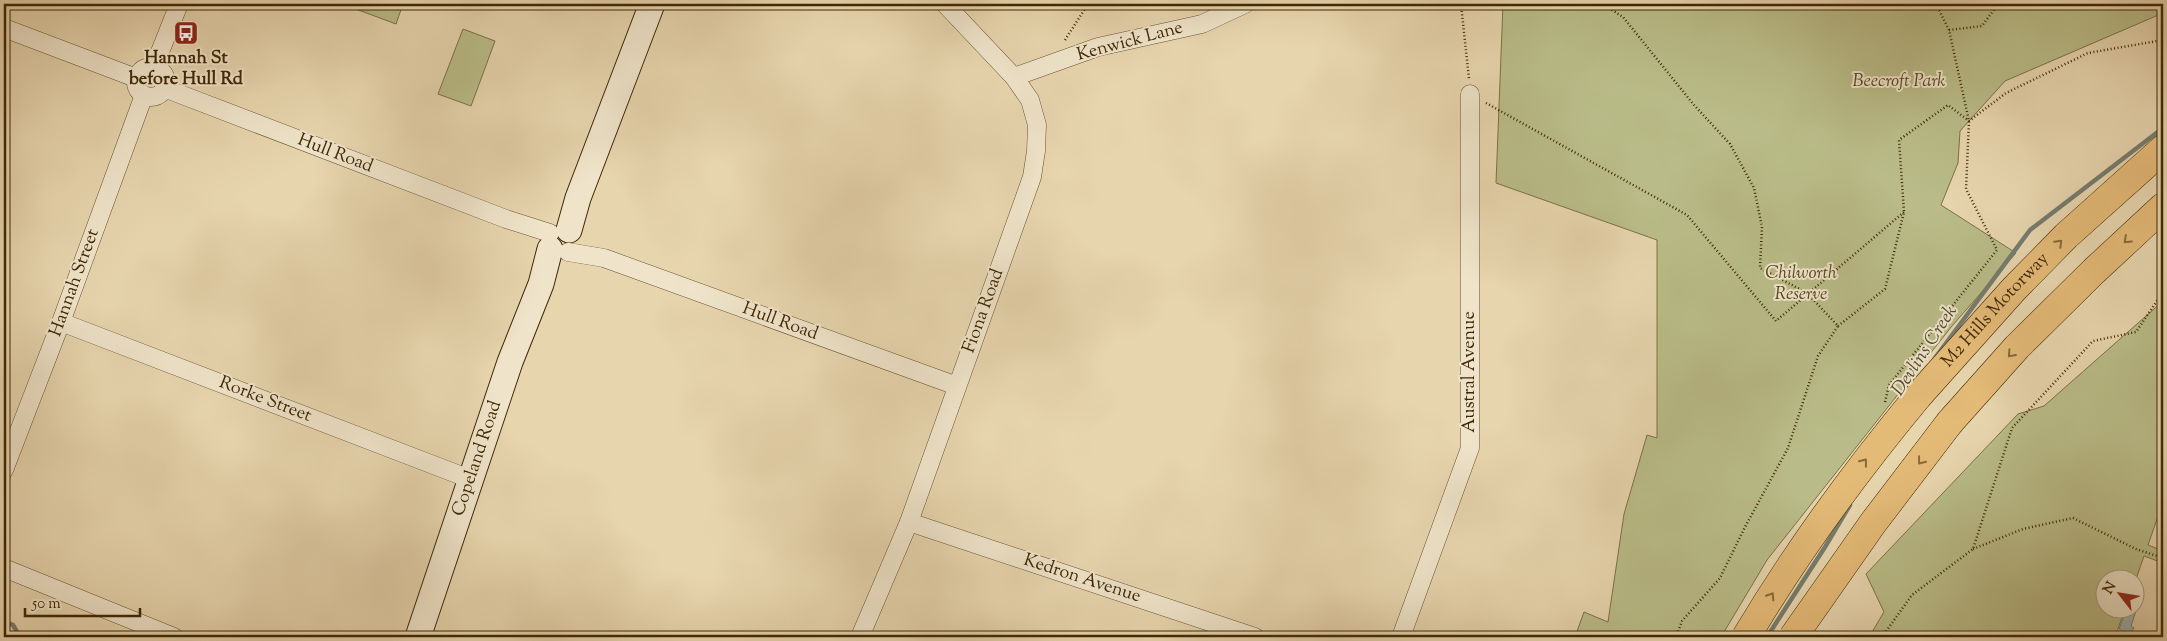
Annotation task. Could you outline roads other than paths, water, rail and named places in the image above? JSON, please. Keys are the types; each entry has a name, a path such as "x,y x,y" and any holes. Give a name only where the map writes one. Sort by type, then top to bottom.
{"highway":[{"name":"M2 Hills Motorway","path":"1746,637 1797,555 1837,498 1919,395 2014,289 2066,236 2163,149"},
{"path":"1793,637 1873,523 1950,422 2017,347 2094,271 2163,207"}],"main road":[{"name":"Copeland Road","path":"418,637 510,362 578,198 652,4"}],"street":[{"path":"154,67 179,4"},
{"name":"Fiona Road","path":"860,637 909,522 1032,177 1036,151 1037,125 1030,100 1014,77 946,4"},
{"name":"Kenwick Lane","path":"1014,77 1098,47 1202,24 1245,4"},
{"path":"4,28 136,78"},
{"path":"154,67 160,70 165,78 164,88 155,96 144,95 137,87 136,78 143,69 154,67"},
{"name":"Hull Road","path":"164,88 604,258 957,386"},
{"name":"Austral Avenue","path":"1401,637 1470,448 1470,94"},
{"name":"Hannah Street","path":"4,470 61,322 144,95"},
{"name":"Rorke Street","path":"61,322 470,479"},
{"name":"Kedron Avenue","path":"909,522 1255,637"},
{"path":"4,568 174,637"}],"water":[{"path":"2123,618 2134,618 2131,626 2134,628 2132,631 2127,632 2125,635 2120,633 2123,631 2119,629"}],"waterway":[{"name":"Devlins Creek","path":"1935,358 2030,230 2163,128"},
{"name":"Devlins Creek","path":"1767,637 1850,505"},
{"name":"Devlins Creek","path":"4,622 13,625 20,637"}],"place":[{"name":"Hannah St before Hull Rd","path":"186,33"}],"park label":[{"name":"Beecroft Park","path":"1899,82"},
{"name":"Chilworth Reserve","path":"1801,284"}]}
